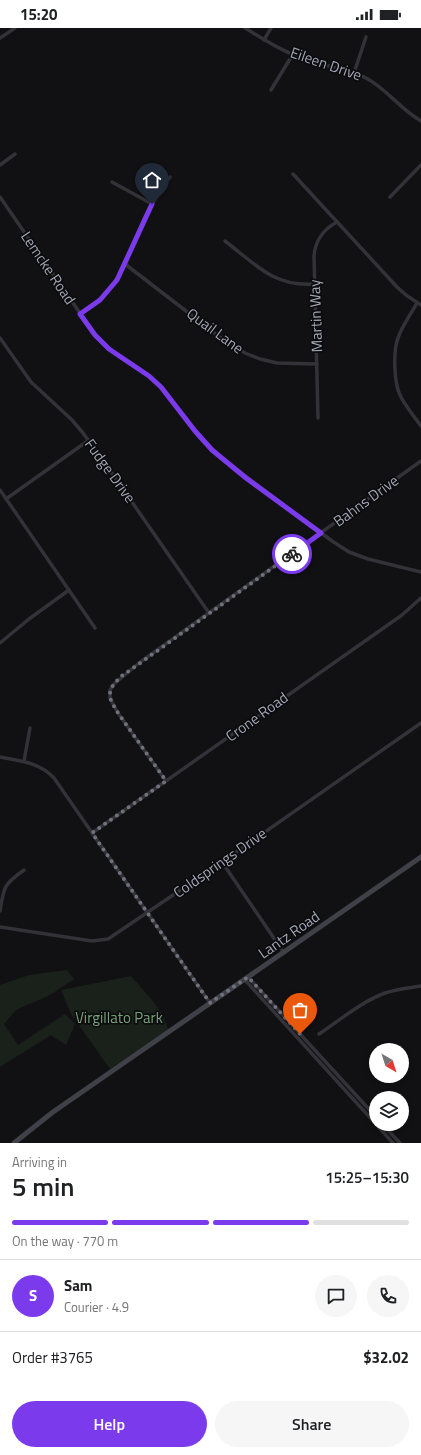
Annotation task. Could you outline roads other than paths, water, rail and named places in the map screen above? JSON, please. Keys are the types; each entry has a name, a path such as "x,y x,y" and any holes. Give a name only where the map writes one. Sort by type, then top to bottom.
{"street":[{"path":"0,38 14,28"},
{"name":"Eileen Drive","path":"245,28 264,40 310,61 362,76 375,83 409,114 421,121"},
{"path":"264,40 271,28"},
{"path":"354,73 366,37"},
{"path":"271,90 293,54"},
{"path":"0,165 15,154"},
{"path":"390,197 421,165"},
{"path":"293,174 397,287 419,304 399,334 396,342 395,353 399,393 421,426"},
{"path":"80,314 95,304 107,293 117,280 152,204 170,177"},
{"path":"112,182 152,204"},
{"name":"Lemcke Road","path":"0,198 95,335 109,349 149,376 161,387 195,431 212,450 246,478 344,549 356,555 421,572"},
{"name":"Martin Way","path":"318,418 318,364 314,256 316,247 324,232 337,222"},
{"path":"225,241 275,278 293,284 314,284"},
{"name":"Quail Lane","path":"125,264 225,340 245,353 260,359 277,363 318,364"},
{"name":"Fudge Drive","path":"0,338 31,382 72,420 88,440 209,613"},
{"path":"6,499 88,440"},
{"name":"Bahns Drive","path":"166,781 111,701 110,690 114,684 120,677 421,461"},
{"path":"0,490 95,628"},
{"path":"0,643 29,619 69,590"},
{"name":"Crone Road","path":"92,833 402,615 421,598"},
{"name":"Coldsprings Drive","path":"0,927 97,942 108,940 421,723"},
{"path":"24,761 30,728"},
{"path":"0,757 24,761 39,766 54,778 210,1003"},
{"name":"Lantz Road","path":"14,1143 48,1116 421,857"},
{"path":"222,862 284,953"},
{"path":"0,911 3,894 7,884 24,870"},
{"path":"246,978 369,1110"},
{"path":"246,978 393,1143"},
{"path":"319,1034 361,1005 376,997 392,991 421,986"},
{"path":"389,1131 400,1143"}],"park label":[{"name":"Virgillato Park","path":"119,1018"}]}
